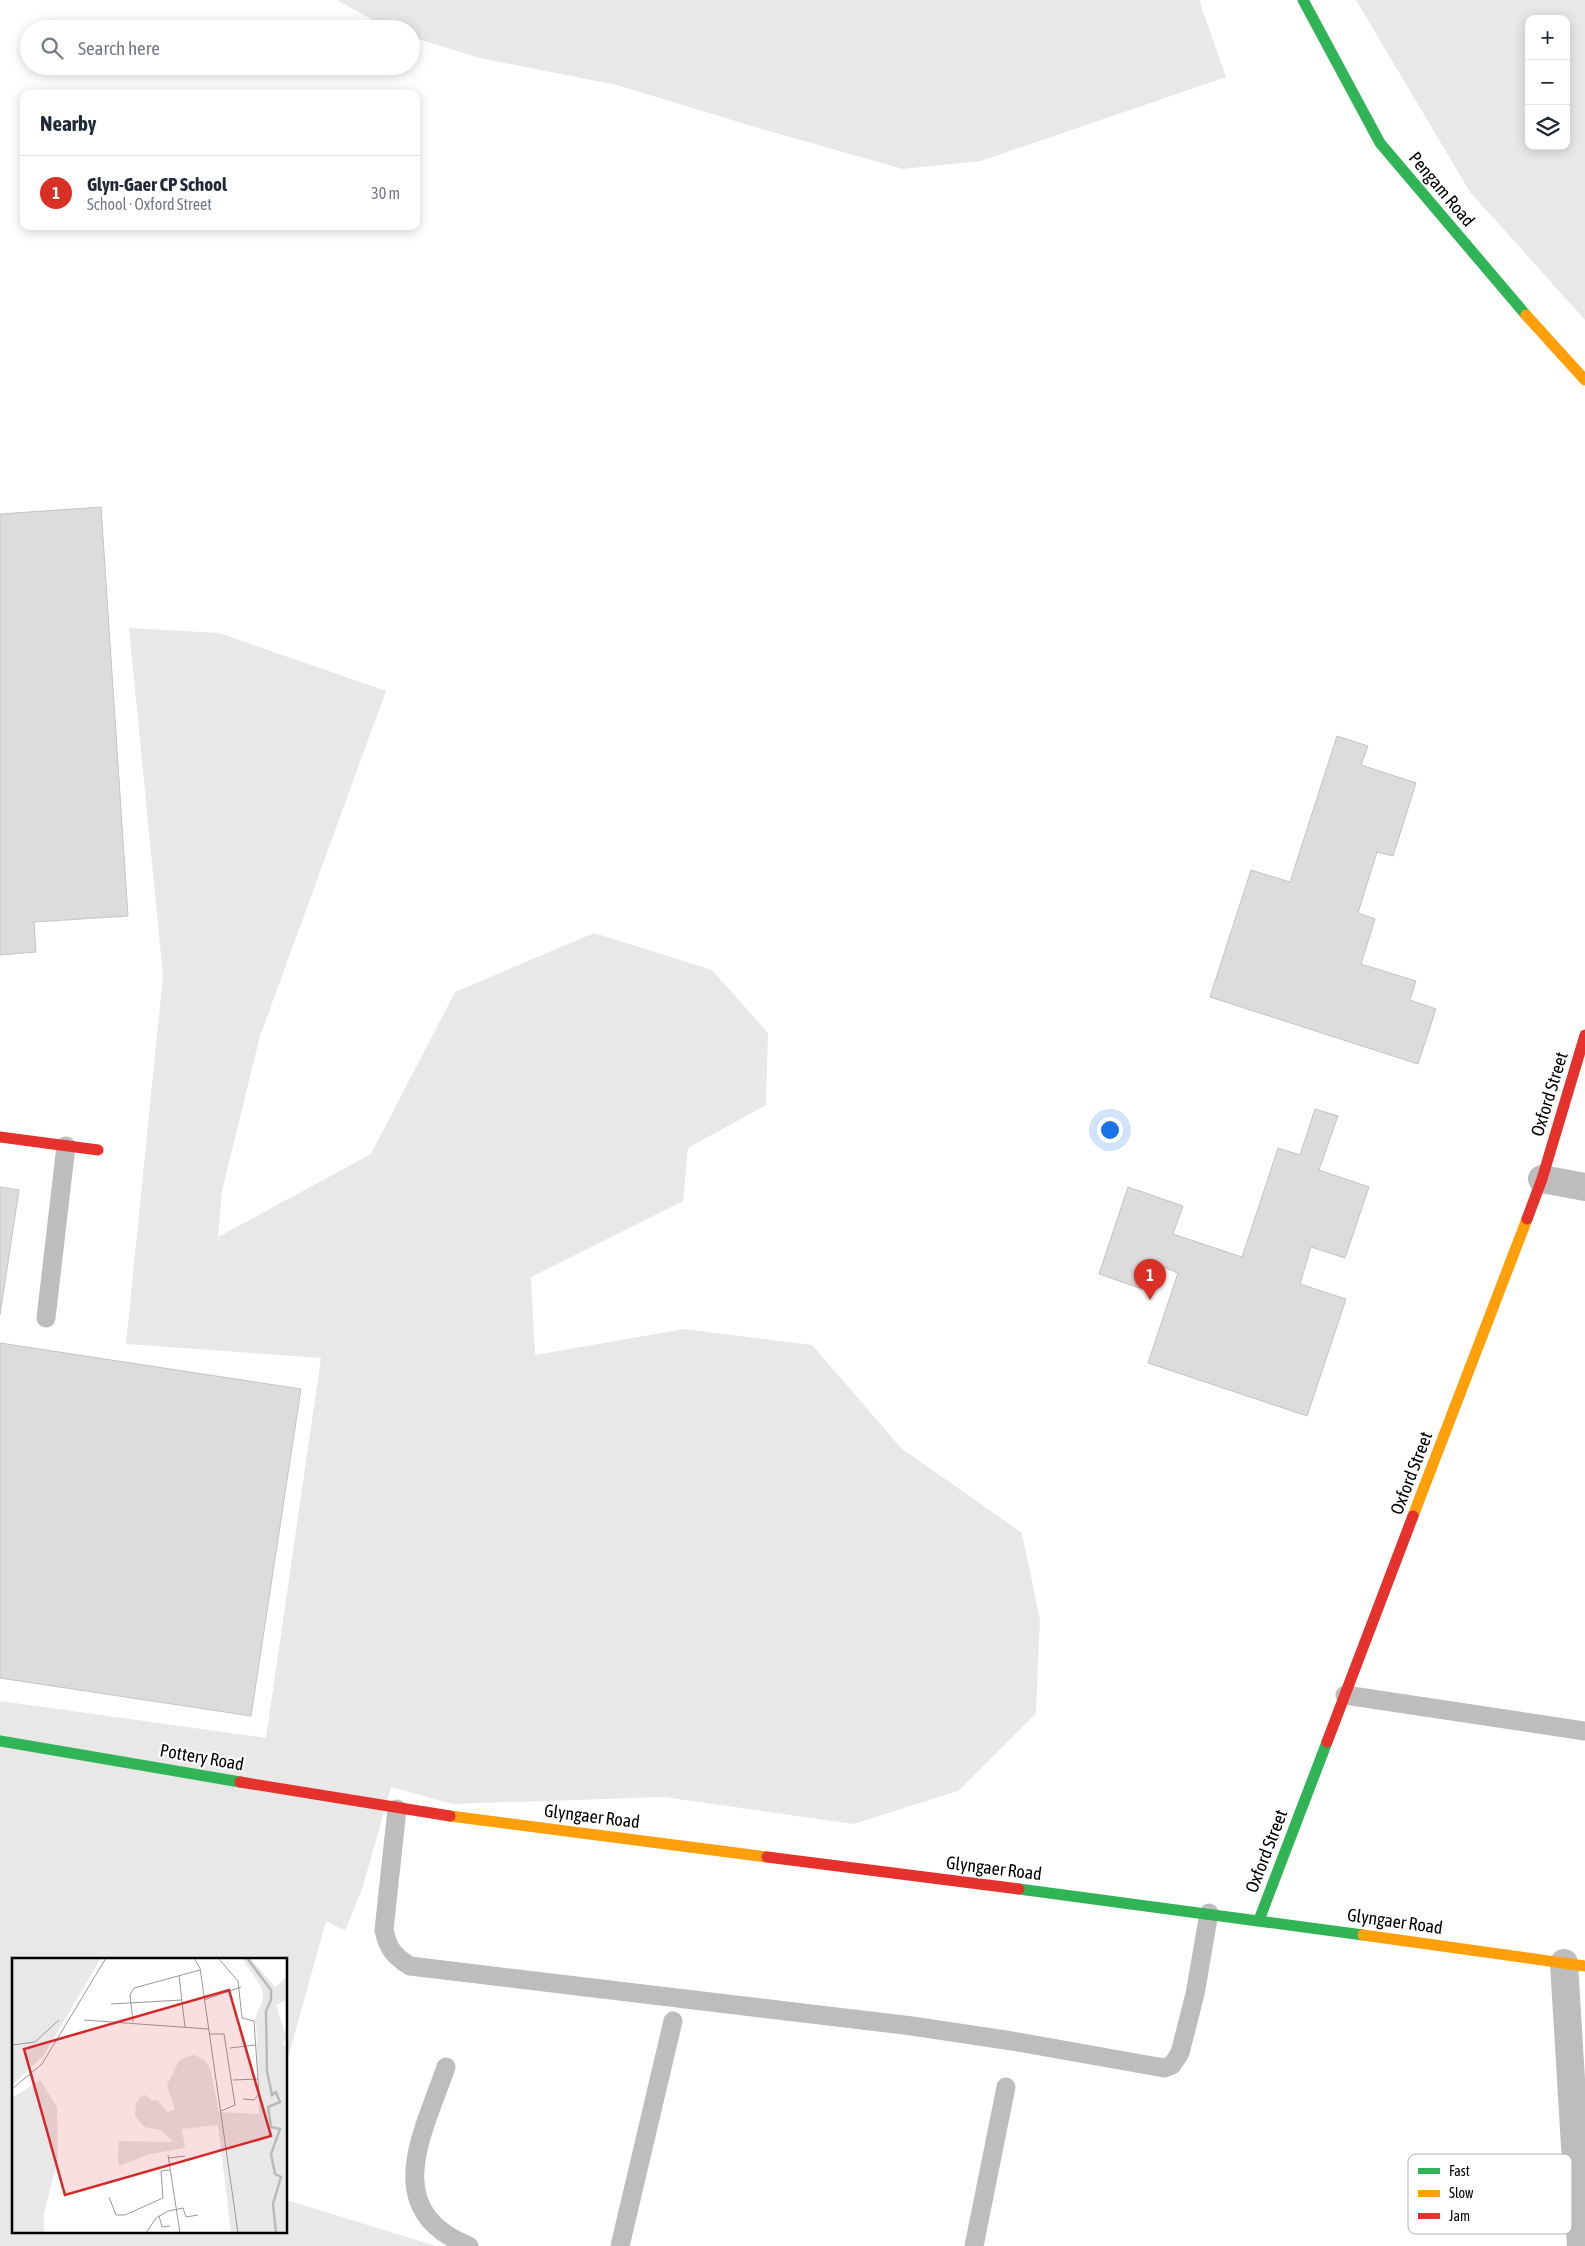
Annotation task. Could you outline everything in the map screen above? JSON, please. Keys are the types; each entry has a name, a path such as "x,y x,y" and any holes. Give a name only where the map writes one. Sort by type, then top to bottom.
{"street":[{"name":"Pengam Road","path":"1303,0 1380,144 1512,299 1585,380"},
{"name":"Oxford Street","path":"1259,1920 1542,1179 1585,1035"},
{"path":"0,1137 98,1150"},
{"path":"1542,1179 1585,1186"},
{"name":"Pottery Road","path":"0,1741 397,1809"},
{"name":"Glyngaer Road","path":"397,1809 1208,1913 1574,1964"},
{"path":"1574,1964 1581,2246"}],"lane":[{"path":"46,1318 66,1146"},
{"path":"1345,1695 1585,1731"},
{"path":"397,1809 384,1930 387,1946 396,1958 410,1966 902,2025 1012,2041 1164,2068 1172,2066 1180,2053 1195,1994 1208,1913"},
{"path":"620,2246 674,2021"},
{"path":"446,2067 415,2159 415,2192 419,2205 438,2230 469,2246"},
{"path":"974,2246 1006,2087"}],"shaded area":[{"path":"337,0 1199,0 1226,77 981,161 903,169 617,85 480,58 420,40 420,20 373,20"},
{"path":"1356,0 1585,0 1585,320 1470,192"},
{"path":"129,628 219,633 386,691 260,1036 222,1191 218,1237 371,1154 455,992 594,933 712,970 768,1033 766,1105 688,1148 683,1201 531,1277 535,1355 684,1329 812,1345 901,1448 1022,1533 1040,1620 1036,1713 958,1791 853,1824 664,1797 453,1804 391,1787 363,1886 345,1931 326,1921 288,2058 288,1958 12,1958 12,2234 288,2234 288,2201 436,2246 0,2246 0,1701 266,1738 321,1358 126,1344 163,976"}],"building":[{"path":"101,507 128,916 34,922 36,952 0,955 0,514"},
{"path":"1337,736 1368,746 1361,765 1416,783 1393,856 1377,852 1358,913 1375,919 1361,964 1416,981 1410,1000 1436,1009 1418,1064 1210,997 1251,870 1290,882"},
{"path":"1315,1109 1338,1116 1319,1170 1369,1187 1345,1258 1311,1247 1300,1284 1346,1299 1307,1416 1148,1363 1178,1273 1163,1267 1154,1293 1099,1274 1128,1187 1183,1206 1173,1234 1242,1257 1278,1148 1300,1155"},
{"path":"0,1187 19,1190 0,1315"},
{"path":"0,1343 301,1389 251,1716 0,1678"}],"traffic: fast":[{"path":"1303,0 1380,143 1526,315"},
{"path":"0,1741 240,1782"},
{"path":"1259,1920 1327,1742"},
{"path":"1019,1889 1363,1935"}],"traffic: slow":[{"path":"1526,315 1585,380"},
{"path":"1413,1516 1527,1219"},
{"path":"450,1816 767,1857"},
{"path":"1363,1935 1585,1966"}],"traffic: jam":[{"path":"1527,1219 1542,1179 1585,1035"},
{"path":"0,1137 98,1150"},
{"path":"1327,1742 1413,1516"},
{"path":"240,1782 450,1816"},
{"path":"767,1857 1019,1889"}],"place":[{"name":"Glyn-Gaer CP School","path":"1150,1300"}]}
